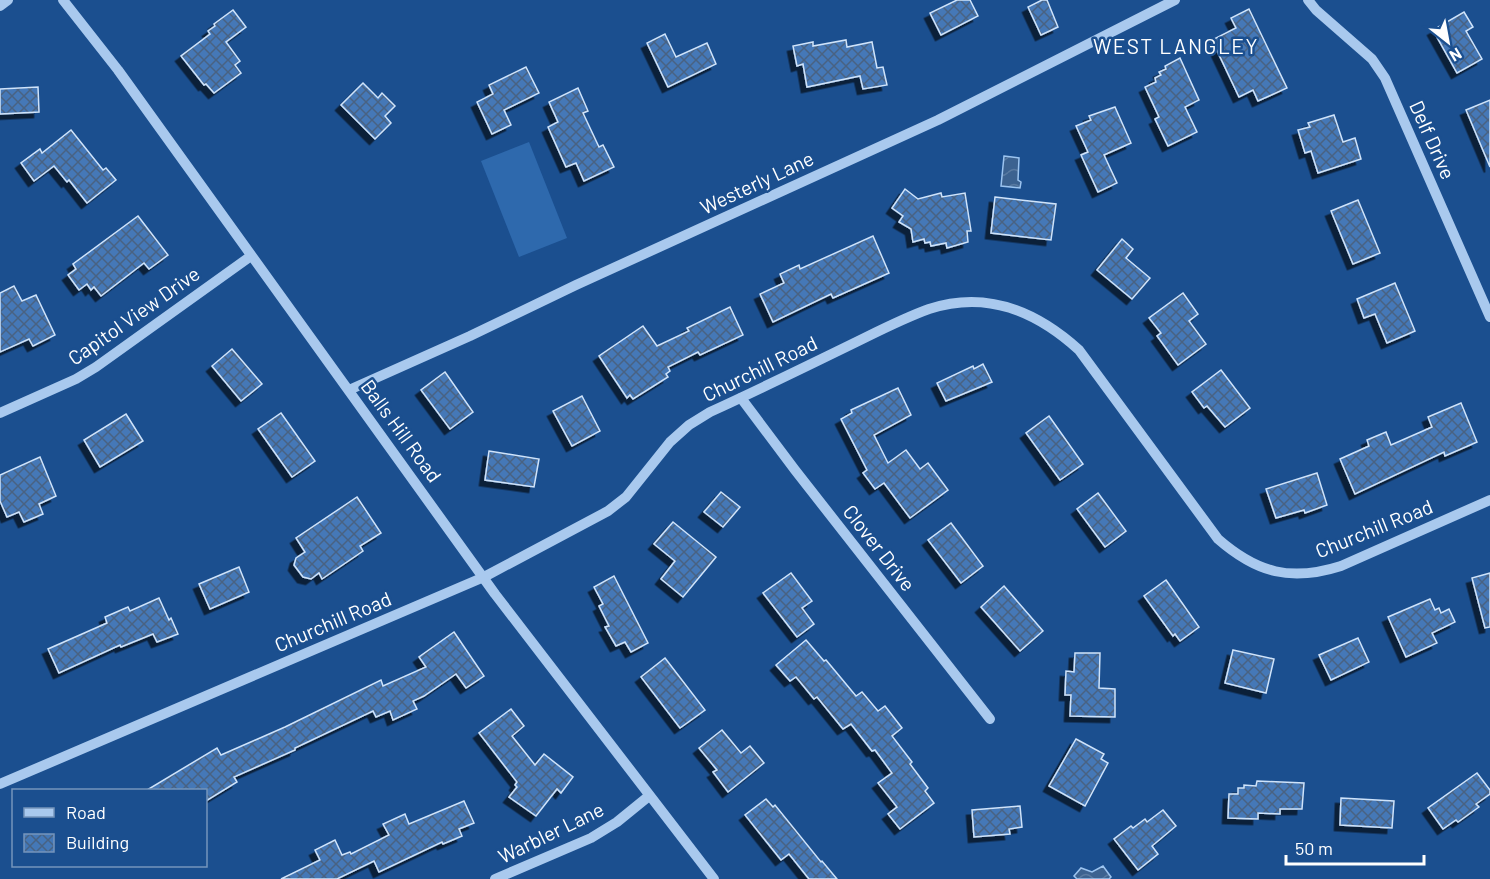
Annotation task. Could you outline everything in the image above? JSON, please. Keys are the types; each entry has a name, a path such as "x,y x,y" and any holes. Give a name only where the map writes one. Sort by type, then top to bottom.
{"street":[{"path":"0,6 8,0"},
{"name":"Balls Hill Road","path":"63,0 118,70 484,577 714,879"},
{"name":"Westerly Lane","path":"349,390 938,120 1175,0"},
{"name":"Delf Drive","path":"1308,0 1316,10 1372,59 1385,78 1490,317"},
{"name":"Capitol View Drive","path":"0,413 76,379 96,367 251,256"},
{"name":"Churchill Road","path":"0,784 484,577 608,511 626,497 670,442 688,425 710,412 929,309 956,303 984,303 1011,308 1035,317 1058,330 1079,350 1218,539 1237,556 1255,566 1276,573 1297,575 1319,573 1341,566 1490,500"},
{"name":"Clover Drive","path":"741,398 990,719"},
{"name":"Warbler Lane","path":"495,879 591,838 617,822 649,795"}],"shaded area":[{"path":"529,142 567,238 519,257 481,161"}],"water":[{"path":"1004,156 1019,158 1020,188 1001,186"},
{"path":"1103,866 1111,877 1109,879 1077,879 1074,876 1081,868 1092,872"}],"building":[{"path":"957,0 970,0 978,16 941,35 930,13"},
{"path":"1047,0 1058,27 1041,35 1028,7"},
{"path":"1249,9 1287,88 1258,101 1253,90 1239,97 1212,40 1236,28 1231,18"},
{"path":"233,10 246,27 226,42 240,61 235,65 241,73 214,93 206,84 204,85 181,56 210,34 208,31 215,26 214,24"},
{"path":"1464,12 1473,27 1466,31 1482,59 1457,73 1433,30"},
{"path":"665,34 676,57 707,43 716,64 668,87 647,43"},
{"path":"846,40 847,47 872,42 877,68 883,67 887,85 863,89 860,76 807,87 803,64 797,66 793,46 813,42 813,46"},
{"path":"1180,58 1199,100 1185,107 1197,132 1168,146 1155,119 1159,117 1145,87 1156,82 1155,78 1161,75 1159,72 1166,69 1165,66"},
{"path":"526,67 539,93 504,110 511,125 492,134 477,102 493,94 489,85"},
{"path":"363,83 378,98 382,93 395,106 385,116 391,123 375,139 341,105"},
{"path":"38,87 39,112 0,114 0,89"},
{"path":"578,88 588,111 583,113 599,147 603,145 614,167 584,181 576,163 566,167 548,127 558,122 549,102"},
{"path":"1490,100 1490,167 1466,110"},
{"path":"1115,107 1131,143 1104,155 1117,183 1098,192 1081,155 1088,152 1076,126 1091,120 1089,116"},
{"path":"1334,115 1343,142 1355,138 1361,159 1318,173 1311,151 1305,153 1298,130 1310,127 1308,123"},
{"path":"71,130 103,170 106,168 116,180 87,203 69,180 67,182 54,166 34,181 21,163 40,149 42,153"},
{"path":"905,189 918,199 941,193 942,197 965,193 971,231 967,231 968,242 947,248 946,243 931,246 930,242 925,243 924,239 913,242 911,229 899,222 903,216 892,208"},
{"path":"995,197 1056,204 1051,240 991,233"},
{"path":"1358,200 1380,253 1353,264 1331,211"},
{"path":"138,216 168,255 149,269 144,263 101,296 94,287 91,290 87,284 79,290 68,275 76,269 73,264"},
{"path":"873,236 889,273 833,298 831,294 773,322 760,294 784,283 780,274 799,265 800,269"},
{"path":"1122,239 1133,249 1126,258 1150,278 1132,299 1097,270"},
{"path":"1395,283 1415,331 1387,343 1375,314 1364,318 1357,299"},
{"path":"14,286 22,301 36,295 55,335 33,346 29,339 0,352 0,293"},
{"path":"1183,293 1198,314 1189,321 1206,344 1178,365 1157,336 1161,333 1149,318"},
{"path":"730,307 743,335 700,355 698,352 668,367 670,371 666,374 668,377 633,399 630,395 627,398 599,356 643,326 657,346 689,331 687,328"},
{"path":"232,349 262,384 241,401 212,366"},
{"path":"983,364 992,382 946,401 937,383 973,366 974,369"},
{"path":"1221,370 1250,408 1225,427 1207,406 1204,408 1192,392"},
{"path":"445,372 473,412 450,429 421,390"},
{"path":"898,388 911,415 874,435 888,463 906,450 920,469 928,463 948,490 910,518 884,483 875,489 863,473 867,470 841,419 852,413 851,410"},
{"path":"582,396 600,431 572,446 553,411"},
{"path":"1461,403 1477,442 1445,456 1444,452 1355,494 1340,459 1369,446 1367,440 1386,432 1391,445 1432,427 1428,417"},
{"path":"281,413 315,461 292,477 258,429"},
{"path":"126,414 143,441 100,467 84,440"},
{"path":"1049,416 1083,464 1060,480 1026,433"},
{"path":"489,451 539,459 534,487 485,480"},
{"path":"40,457 56,496 39,504 43,514 24,522 19,512 7,517 0,501 0,475"},
{"path":"1317,473 1327,505 1305,513 1304,510 1276,518 1266,489"},
{"path":"721,492 740,507 723,527 704,512"},
{"path":"1098,493 1126,531 1105,547 1077,509"},
{"path":"357,497 381,533 360,546 363,551 322,579 319,573 311,579 303,577 294,565 296,558 305,552 296,538"},
{"path":"673,522 716,557 683,597 661,579 675,561 654,544"},
{"path":"951,523 983,566 961,583 928,540"},
{"path":"239,567 249,592 210,609 199,584"},
{"path":"791,573 812,601 802,608 814,624 797,637 763,593"},
{"path":"1490,573 1490,627 1485,628 1472,578"},
{"path":"614,576 648,643 631,652 625,642 616,646 605,627 609,626 599,606 603,604 594,587"},
{"path":"1166,580 1199,627 1180,641 1175,634 1173,636 1144,596"},
{"path":"1004,586 1043,631 1020,651 981,607"},
{"path":"159,598 178,634 157,642 153,634 121,647 120,645 59,673 48,649 107,623 105,617 128,607 130,611"},
{"path":"1430,599 1435,610 1439,608 1441,613 1449,609 1455,622 1432,633 1437,643 1406,657 1388,617"},
{"path":"454,632 484,676 466,688 456,674 413,701 417,709 393,720 390,711 376,717 373,711 234,777 237,782 207,800 207,789 149,789 217,748 221,755 285,727 381,680 383,686 426,667 419,657"},
{"path":"1358,638 1369,662 1331,680 1319,655"},
{"path":"806,640 856,696 862,692 878,711 885,706 902,728 892,736 912,762 910,764 928,788 925,791 934,803 900,829 888,814 897,807 878,783 892,773 875,750 872,751 851,724 843,729 817,697 814,699 796,677 790,681 776,665"},
{"path":"1233,650 1274,659 1266,693 1225,683"},
{"path":"1075,653 1100,653 1099,688 1115,689 1115,717 1070,716 1071,695 1065,695 1066,671 1074,672"},
{"path":"665,658 705,710 680,728 641,677"},
{"path":"511,709 524,726 512,736 535,765 544,754 573,777 561,793 557,789 536,816 509,797 517,787 515,785 517,782 479,733"},
{"path":"722,730 741,753 750,746 764,763 728,792 713,772 717,770 699,748"},
{"path":"1076,739 1104,754 1101,759 1108,763 1085,806 1049,786"},
{"path":"1477,773 1490,790 1490,794 1476,804 1479,807 1458,822 1456,820 1443,829 1428,808"},
{"path":"1257,781 1304,783 1302,809 1280,809 1280,814 1258,813 1258,819 1228,818 1229,794 1238,794 1238,788 1244,788 1244,785 1256,786"},
{"path":"1341,798 1394,801 1392,828 1340,825"},
{"path":"766,799 773,807 775,805 837,879 809,879 789,854 781,860 745,815"},
{"path":"464,801 474,823 459,829 462,836 443,844 442,842 379,872 374,861 337,879 281,879 320,860 315,850 335,840 342,855 350,852 351,854 389,835 383,824 405,814 409,824"},
{"path":"1020,806 1022,827 1009,829 1010,834 974,837 972,810"},
{"path":"1163,810 1176,826 1152,846 1158,854 1138,870 1114,839 1131,826 1133,828 1145,819 1147,822"}],"district":[{"name":"WEST LANGLEY","path":"1176,47"}]}
